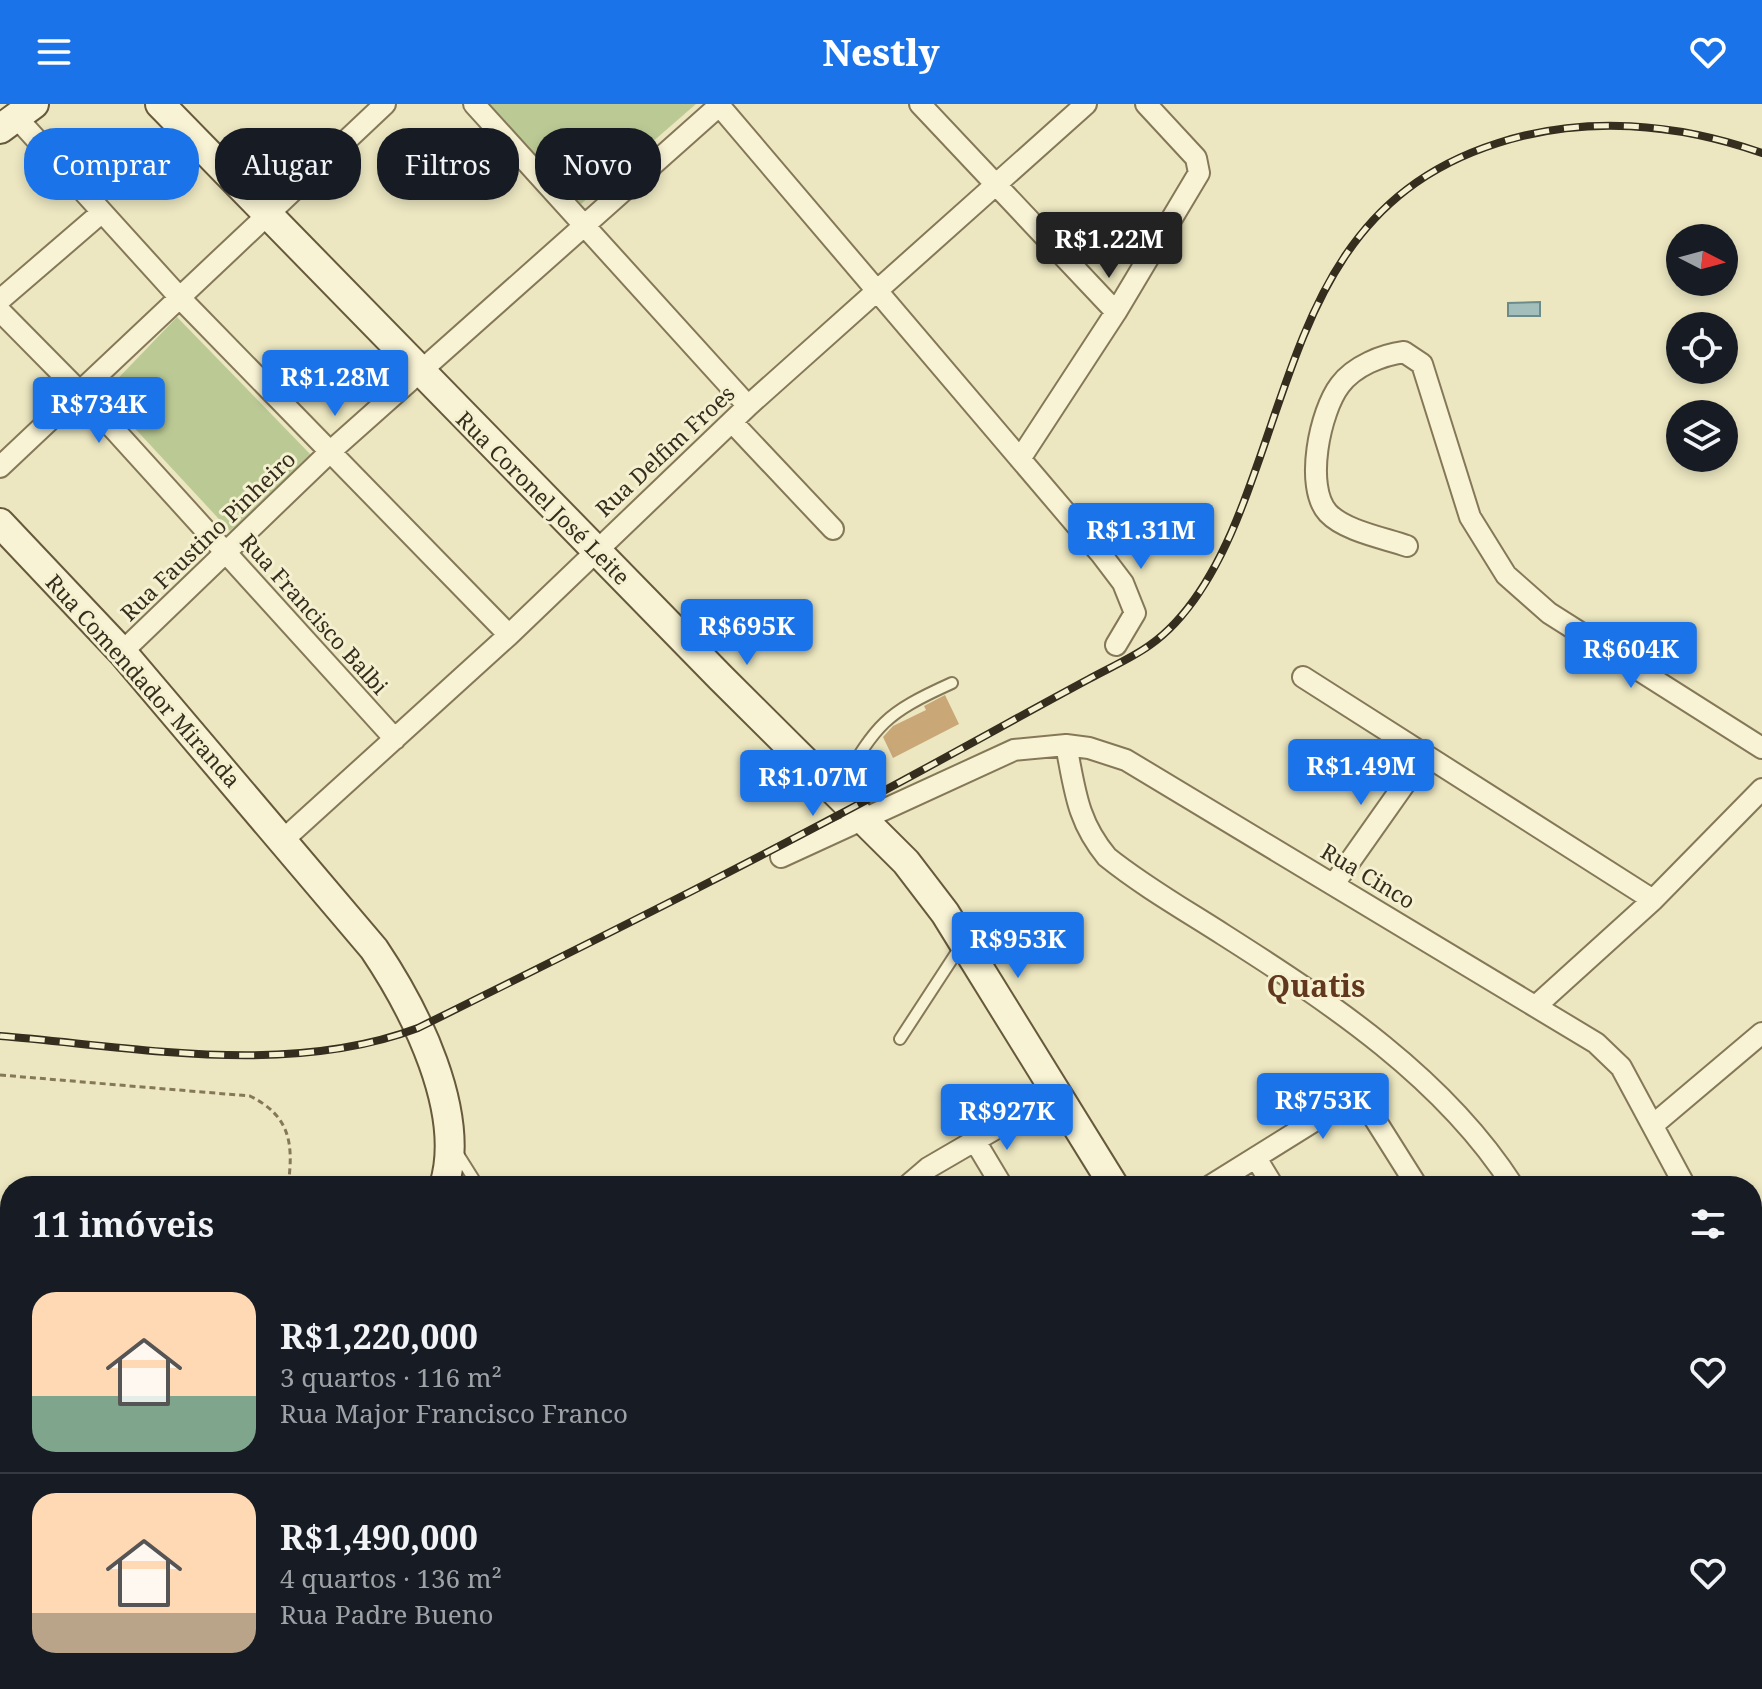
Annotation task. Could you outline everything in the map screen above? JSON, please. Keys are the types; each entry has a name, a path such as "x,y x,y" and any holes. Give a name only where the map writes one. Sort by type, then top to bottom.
{"street":[{"name":"Rua Coronel José Leite","path":"160,104 595,551 906,862 964,943 1108,1176"},
{"path":"0,467 385,104"},
{"path":"474,104 748,406"},
{"path":"920,104 1116,312"},
{"name":"Rua Delfim Froes","path":"283,840 509,635 748,406 1086,104"},
{"path":"1020,459 1116,312 1199,173 1196,158 1146,104"},
{"path":"719,105 1116,574 1134,603 1131,625 1116,645"},
{"name":"Rua Faustino Pinheiro","path":"122,652 332,450 719,105"},
{"path":"17,117 181,299 332,450 509,635"},
{"path":"0,300 101,213"},
{"name":"Rua Francisco Balbi","path":"0,311 81,393 395,739"},
{"path":"1407,546 1329,515 1318,500 1316,476 1321,431 1329,404 1341,383 1361,367 1390,354 1404,352 1422,364 1470,517 1506,575 1525,595 1549,613 1762,748"},
{"path":"732,422 833,529"},
{"name":"Rua Comendador Miranda","path":"0,523 122,652 352,920 401,990 441,1093 453,1146"},
{"path":"1303,677 1653,900"},
{"name":"Rua Cinco","path":"781,857 996,756 1037,745 1066,745 1089,748 1126,760 1537,1005 1608,1051 1621,1067 1680,1176"},
{"path":"1066,745 1080,814 1089,833 1107,857 1272,965 1385,1047 1478,1138 1506,1176"},
{"path":"1334,884 1425,755"},
{"path":"1537,1005 1653,900 1762,789"},
{"path":"1653,1125 1761,1035"},
{"path":"919,1176 1057,1093"},
{"path":"1226,1176 1335,1108 1354,1103 1371,1113 1411,1176"},
{"path":"975,1141 996,1176"},
{"path":"446,1176 453,1146"},
{"path":"1256,1158 1267,1176"}],"lane":[{"path":"837,792 873,732 888,716 905,704 952,683"},
{"path":"900,1039 964,943"},
{"path":"453,1146 472,1176"}],"path":[{"path":"0,1075 250,1096 270,1106 280,1117 288,1134 288,1176"}],"green space":[{"path":"489,104 696,104 661,134 661,128 535,128 535,154 519,137 519,128 511,128"},
{"path":"177,317 311,455 230,531 103,394"}],"water":[{"path":"1540,302 1540,316 1508,316 1508,303"}],"building":[{"path":"945,695 959,724 893,758 883,737 893,726 926,710 924,706"}],"railway":[{"path":"0,1036 211,1054 264,1055 368,1043 418,1028 622,926 758,857 1128,659 1166,632 1205,584 1225,547 1301,341 1325,290 1354,244 1391,203 1438,169 1498,143 1531,134 1597,126 1664,129 1762,153"}],"district":[{"name":"Quatis","path":"1316,987"}]}
